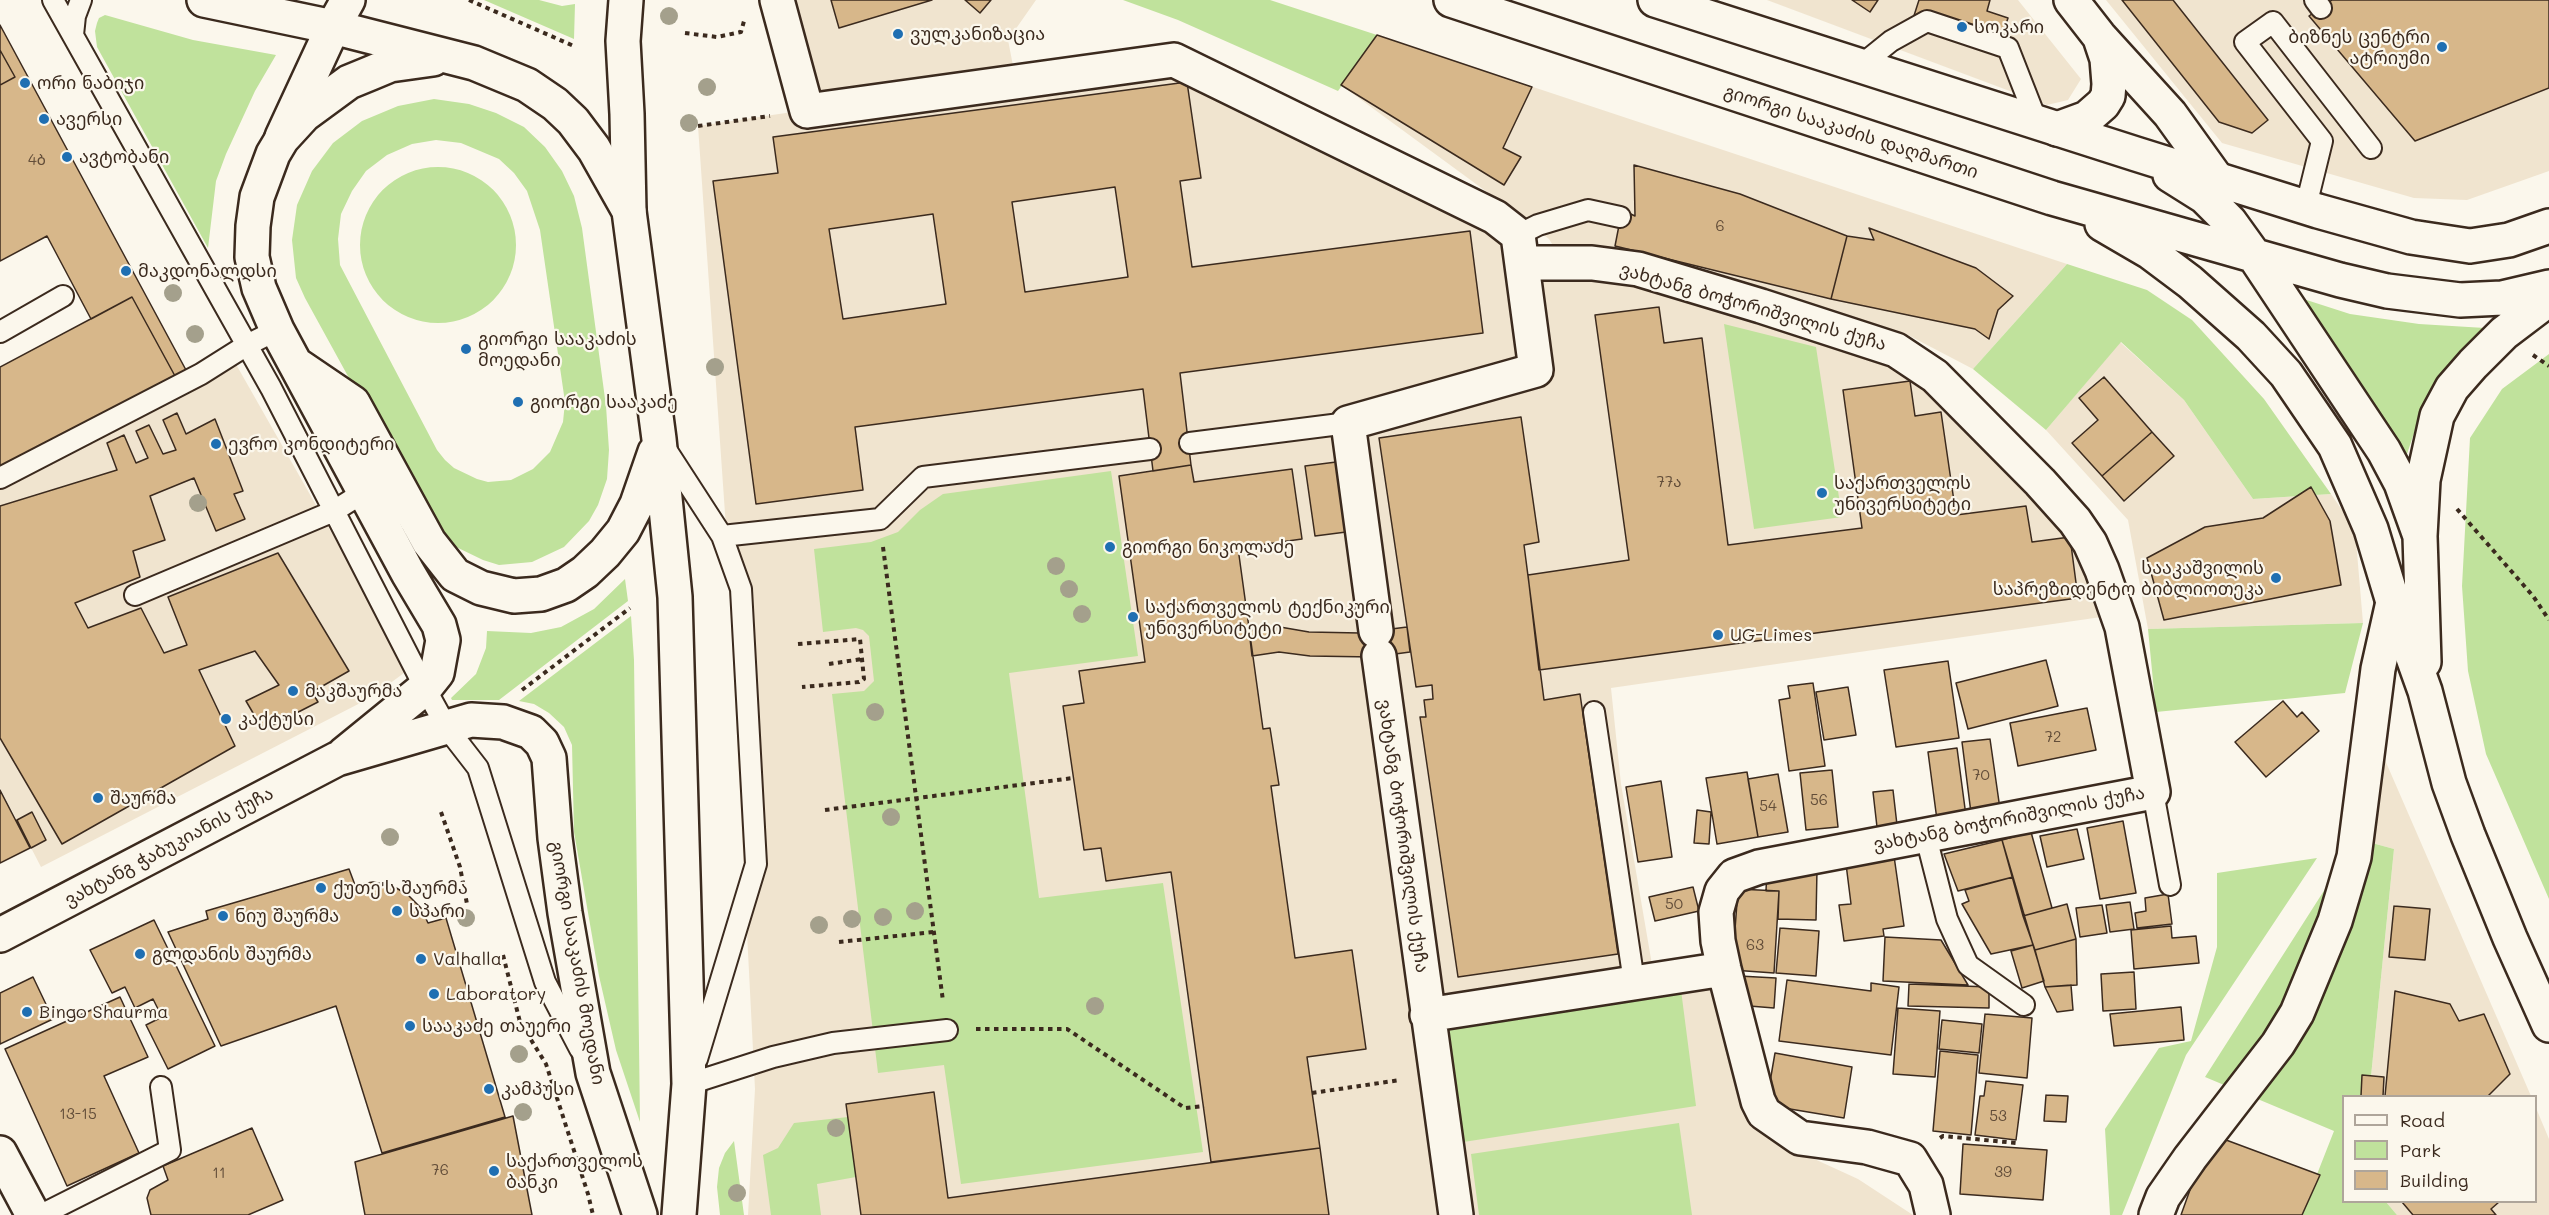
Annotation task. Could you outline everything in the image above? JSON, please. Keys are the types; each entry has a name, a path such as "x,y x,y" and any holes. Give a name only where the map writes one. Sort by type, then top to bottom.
{"main road":[{"path":"204,0 340,14 450,57 497,71 527,85 555,104 573,121 594,149 629,211"},
{"path":"626,0 623,41 629,211 659,439 675,597 689,1084 680,1215"},
{"path":"777,0 807,111 1174,60 1495,217 1521,249 1536,370 1348,423"},
{"name":"გიორგი სააკაძის დაღმართი","path":"1451,0 2052,198 2387,291 2460,300 2540,297"},
{"path":"1655,0 2136,154 2403,234 2447,244 2470,246 2509,240 2549,226"},
{"path":"2071,0 2099,36 2169,114 2216,178"},
{"path":"337,759 425,688 437,674 443,640 439,625 277,330 259,288 252,246 257,197 267,170 340,14"},
{"path":"2047,126 2087,118 2103,104 2108,96 2107,60 2099,36"},
{"path":"282,139 323,99 349,82 390,65 450,57"},
{"path":"2136,154 2205,197 2230,222 2384,451 2401,483 2420,536"},
{"path":"2052,198 2150,252 2190,282 2251,336 2286,374 2335,446 2371,529 2393,602 2425,691 2449,783 2464,825 2510,938 2549,1025"},
{"name":"ვახტანგ ბოჭორიშვილის ქუჩა","path":"1521,249 1592,263 1638,269 1896,350 1935,375 2040,482 2075,520 2090,543 2102,570 2122,627 2153,792 1759,867 1734,876 1722,891 1716,912 1718,941 1758,1101 1764,1113 1800,1138 1867,1147 1910,1159"},
{"path":"2425,691 2420,536 2423,480 2437,416 2452,388 2540,297"},
{"path":"293,362 352,403 429,542 455,575 481,588 514,596 541,594 566,585 585,572 605,553 623,531 637,504 659,439"},
{"name":"ვახტანგ ბოჭორიშვილის ქუჩა","path":"1348,423 1456,1215"},
{"path":"2156,1215 2163,1197 2190,1158 2278,1044 2297,1013 2335,921 2354,857 2378,669 2393,602"},
{"name":"გიორგი სააკაძის მოედანი","path":"337,759 471,720 503,722 531,732 542,743 549,758 563,902 593,1073 640,1215"},
{"name":"ვახტანგ ჭაბუკიანის ქუჩა","path":"0,935 337,759"},
{"path":"1427,1015 1724,969"},
{"path":"0,1153 33,1215"},
{"path":"1910,1159 1926,1185 1933,1215"}],"lane":[{"path":"53,0 247,345 447,728 478,768 545,982 593,1073"},
{"path":"73,35 75,16 81,0"},
{"path":"1860,66 1891,41 1928,21 2008,48 2047,126"},
{"path":"2306,206 2322,141 2245,42 2273,21 2371,148"},
{"path":"1521,249 1538,225 1588,210 1620,217"},
{"path":"0,332 63,296"},
{"path":"0,478 201,374 247,345 277,330"},
{"path":"247,345 293,362"},
{"path":"1190,443 1348,423"},
{"path":"659,439 722,536 741,589 756,864 689,1084"},
{"path":"722,536 880,519 923,477 1150,449"},
{"path":"135,595 334,511 364,492"},
{"path":"1594,712 1634,982"},
{"path":"2153,792 2170,885"},
{"path":"1926,837 1947,919 1968,965 2024,1005"},
{"path":"689,1084 773,1057 833,1043 947,1030"},
{"path":"41,1215 170,1150 161,1087"}],"path":[{"path":"469,0 576,47"},
{"path":"685,33 717,37 741,32 747,11"},
{"path":"698,126 807,111"},
{"path":"2527,352 2549,366"},
{"path":"2451,502 2534,596 2549,620"},
{"path":"880,519 947,1030 1067,1029 1185,1108 1204,1106"},
{"path":"519,693 630,608"},
{"path":"798,644 860,639 864,679 859,682 802,687"},
{"path":"829,664 862,660"},
{"path":"825,810 1073,778"},
{"path":"441,812 460,867 467,904"},
{"path":"839,942 934,932"},
{"path":"502,947 520,1022 546,1064 593,1215"},
{"path":"1312,1092 1437,1075"},
{"path":"1910,1159 1943,1136 2016,1143"}],"shaded area":[{"name":"საქართველოს ტექნიკური უნივერსიტეტი","path":"777,0 1036,0 1008,40 1016,81 1158,62 1505,236 1546,275 1577,280 1635,276 1840,335 2028,448 2109,538 2122,614 1611,688 1621,784 1656,988 1714,979 1786,1146 1858,1179 1913,1215 748,1215 755,1089 727,542 698,126 806,110"},
{"path":"1767,0 2018,0 2081,79 2068,100 2047,105"},
{"path":"2106,0 2549,0 2549,171 2467,200 2414,198 2222,143"},
{"path":"1377,35 2067,264 1973,369 1908,335 1636,258 1562,260 1549,239 1341,85"},
{"path":"2120,342 2184,400 2253,499 2331,494 2355,529 2363,623 2148,629 2128,520 2046,430"},
{"path":"233,359 400,653 404,673 370,698 41,867 0,788 0,480"},
{"path":"2375,737 2531,1095 2369,1095 2394,849 2350,837"},
{"path":"2537,1110 2549,1139 2549,1215 2397,1215 2387,1203 2537,1203"}],"green space":[{"path":"484,0 539,0 562,6 575,4 574,39"},
{"path":"1123,0 1270,0 1377,35 1338,91 1178,20"},
{"path":"105,15 193,40 276,55 255,91 216,181 208,248 97,47 95,31 99,18"},
{"path":"434,99 469,104 496,113 524,127 545,147 562,171 574,196 582,228 606,406 609,450 607,479 598,505 589,521 564,547 532,562 499,565 483,560 450,544 427,520 296,278 292,240 297,205 312,171 333,143 362,121 398,106","holes":["436,140 461,143 499,159 514,173 527,191 540,230 565,402 563,422 550,452 533,469 511,480 488,482 477,479 454,468 437,450 340,265 338,239 341,214 352,191 366,171 387,155 412,144"]},
{"path":"438,167 468,173 493,190 510,215 516,245 510,275 493,300 468,317 438,323 408,317 383,300 366,275 360,245 366,215 383,190 408,173"},
{"path":"2067,264 2147,290 2192,320 2264,399 2331,494 2253,499 2184,400 2121,342 2046,430 1973,369"},
{"path":"2291,295 2350,314 2419,324 2485,328 2465,347 2437,386 2417,424 2406,457 2360,385"},
{"path":"1724,324 1816,347 1842,517 1754,529"},
{"path":"2549,354 2549,899 2486,754 2468,671 2462,586 2470,438 2502,389"},
{"path":"1111,471 1138,656 1009,673 1039,898 1163,883 1203,1152 961,1184 944,1065 878,1073 832,694 864,691 874,681 869,636 863,630 856,628 823,632 814,549 871,542 898,532 920,510 943,494"},
{"path":"625,579 628,601 499,700 452,700 451,698 476,674 486,648 487,631 531,633 561,627 594,609"},
{"path":"631,616 634,660 640,1122 616,1050 599,976 574,832 572,745 564,727 549,713 534,704 519,701"},
{"path":"2363,623 2345,693 2156,712 2148,629"},
{"path":"2350,837 2394,849 2369,1095 2342,1095 2342,1203 2387,1203 2397,1215 2301,1215 2334,1131 2205,1077 2341,864"},
{"path":"2317,858 2186,1055 2122,1215 2110,1215 2105,1129 2159,1048 2191,1041 2217,947 2217,873"},
{"path":"1681,990 1696,1106 1457,1143 1440,1025"},
{"path":"848,1117 856,1177 817,1184 821,1215 771,1215 763,1155 778,1148 794,1123"},
{"path":"1679,1123 1692,1215 1479,1215 1471,1154"},
{"path":"734,1141 744,1215 720,1215 717,1187 719,1168 725,1153"}],"building":[{"path":"831,0 932,0 839,28"},
{"path":"965,0 991,0 980,13"},
{"path":"1852,0 1878,0 1870,12"},
{"path":"1919,0 1990,0 1987,11 2008,18 1996,54 1911,25"},
{"path":"2122,0 2173,0 2268,120 2252,133 2219,122"},
{"name":"ბიზნეს ცენტრი ატრიუმი","path":"2332,0 2549,0 2549,88 2415,141 2309,16"},
{"path":"0,25 186,370 175,376 132,297 91,319 47,236 0,261 0,85 15,77 0,50"},
{"path":"1377,35 1532,87 1503,148 1521,157 1504,185 1341,85"},
{"path":"0,50 15,77 0,85"},
{"path":"1187,82 1201,178 1180,181 1192,267 1470,231 1483,333 1180,373 1191,465 1153,471 1143,389 855,427 863,490 756,504 713,181 778,173 773,137","holes":["1115,187 1128,277 1025,292 1012,202","933,214 946,304 843,319 829,229"]},
{"path":"1634,165 1740,194 1847,236 1831,299 1615,246 1622,210 1635,216"},
{"path":"1869,228 1976,268 2013,296 1998,310 1989,339 1975,329 1831,299 1847,236 1874,240"},
{"path":"132,297 175,376 0,469 0,367"},
{"path":"1659,307 1664,343 1702,338 1728,545 1862,528 1843,390 1910,381 1915,416 1941,412 1956,515 2026,506 2032,542 2070,537 2078,598 1539,670 1528,575 1629,560 1595,315"},
{"path":"2104,377 2152,432 2102,476 2072,443 2098,420 2079,398"},
{"path":"177,413 186,434 215,419 243,491 234,494 245,519 216,531 194,478 150,496 165,540 133,551 140,577 75,603 88,628 141,608 164,653 187,645 168,597 278,553 349,671 312,692 318,702 263,730 246,701 279,685 255,651 199,670 235,746 62,844 0,738 0,506 117,470 107,443 124,435 136,463 148,458 136,431 149,425 163,454 176,450 163,420"},
{"path":"1521,417 1539,542 1524,545 1544,700 1580,694 1618,954 1458,977 1420,717 1426,717 1424,700 1433,699 1432,685 1416,687 1379,438"},
{"path":"2152,432 2174,456 2124,501 2102,476"},
{"path":"1344,461 1354,531 1315,536 1305,466"},
{"path":"1191,465 1194,482 1292,469 1302,539 1238,548 1263,729 1270,728 1279,785 1271,786 1295,958 1352,950 1366,1049 1307,1057 1320,1148 1211,1162 1171,872 1106,881 1101,848 1084,850 1063,706 1084,703 1079,671 1145,662 1119,476"},
{"path":"2311,487 2330,521 2341,585 2164,620 2147,558 2205,527 2263,518"},
{"path":"1280,627 1309,632 1360,633 1407,627 1410,652 1373,657 1310,656 1279,652 1252,656 1249,630"},
{"path":"2046,660 2058,706 1968,729 1956,683"},
{"path":"1948,661 1959,738 1896,747 1884,670"},
{"path":"1813,683 1825,766 1789,771 1779,700 1790,698 1788,686"},
{"path":"1848,687 1856,735 1824,740 1816,692"},
{"path":"2283,701 2297,717 2302,712 2319,731 2266,777 2235,742"},
{"path":"2087,708 2096,750 2018,766 2010,723"},
{"path":"1990,739 2000,809 1971,813 1962,742"},
{"path":"1957,748 1966,816 1937,820 1928,752"},
{"path":"1832,770 1838,827 1806,830 1800,773"},
{"path":"1747,772 1758,837 1717,844 1706,778"},
{"path":"1778,774 1788,832 1758,837 1748,779"},
{"path":"1661,781 1672,857 1638,862 1626,787"},
{"path":"0,790 30,848 0,863"},
{"path":"1893,790 1897,825 1877,827 1873,792"},
{"path":"1697,810 1711,812 1709,844 1694,843"},
{"path":"32,812 46,840 31,848 17,820"},
{"path":"2123,821 2136,893 2100,899 2087,828"},
{"path":"2077,829 2084,859 2047,867 2040,836"},
{"path":"2031,832 2052,908 2023,916 2002,840"},
{"path":"2002,840 2013,877 1958,891 1944,854"},
{"path":"1893,849 1904,926 1883,929 1884,936 1844,941 1839,905 1851,904 1845,856"},
{"path":"1767,868 1817,869 1816,920 1778,919 1779,891 1766,891"},
{"name":"სააკაძე თაუერი","path":"349,869 355,885 373,882 393,886 408,895 421,908 428,923 446,918 505,1117 382,1153 336,1006 221,1046 168,932 208,919 206,911"},
{"path":"2013,877 2033,945 1991,954 1962,904 1969,901 1965,890"},
{"path":"1693,887 1699,911 1655,921 1649,897"},
{"path":"1738,889 1779,891 1774,973 1732,970"},
{"path":"2168,894 2172,924 2137,928 2135,913 2146,911 2145,898"},
{"path":"2130,902 2134,929 2110,932 2106,905"},
{"path":"2067,904 2076,939 2035,950 2023,916"},
{"path":"2102,905 2107,933 2080,937 2076,908"},
{"path":"2394,906 2430,909 2425,960 2389,957"},
{"path":"154,920 215,1046 168,1069 146,1025 162,1017 153,999 135,1008 125,987 112,993 90,950"},
{"path":"2171,926 2172,938 2196,936 2199,963 2134,969 2131,930"},
{"path":"1780,928 1819,931 1816,976 1776,973"},
{"path":"1885,937 1941,940 1968,985 1883,981"},
{"path":"2076,939 2077,985 2045,987 2035,950"},
{"path":"2033,945 2044,981 2022,988 2011,951"},
{"path":"2134,972 2136,1009 2103,1011 2101,974"},
{"path":"1739,976 1776,978 1774,1008 1737,1005"},
{"path":"33,977 53,1019 0,1044 0,993"},
{"path":"1787,980 1871,991 1871,983 1899,987 1891,1055 1779,1041"},
{"path":"1909,984 1989,987 1989,1008 1908,1006"},
{"path":"2071,985 2073,1010 2057,1012 2045,987"},
{"path":"2395,991 2450,1004 2459,1021 2484,1014 2510,1074 2489,1095 2385,1095"},
{"path":"120,997 148,1057 104,1076 139,1153 67,1186 5,1049"},
{"path":"2181,1007 2184,1040 2114,1046 2110,1014"},
{"path":"1898,1008 1940,1011 1935,1077 1893,1074"},
{"path":"1985,1014 2032,1018 2027,1078 1979,1073"},
{"path":"1942,1020 1982,1024 1979,1053 1939,1049"},
{"path":"1940,1051 1978,1055 1971,1135 1933,1131"},
{"path":"1775,1053 1852,1067 1844,1118 1766,1105"},
{"path":"2362,1075 2384,1077 2383,1095 2361,1095"},
{"path":"1986,1081 2023,1085 2016,1140 1975,1135 1980,1096 1984,1096"},
{"path":"934,1092 948,1198 1320,1148 1329,1215 861,1215 846,1104"},
{"path":"2046,1095 2068,1096 2066,1122 2044,1121"},
{"path":"513,1116 532,1215 365,1215 355,1162"},
{"path":"252,1128 283,1200 248,1215 151,1215 147,1198 150,1190 168,1180 163,1166"},
{"path":"2210,1134 2320,1175 2302,1215 2181,1215"},
{"path":"1963,1144 2047,1150 2043,1200 1960,1194"},
{"path":"2403,1203 2498,1203 2491,1209 2496,1215 2413,1215"}],"place":[{"name":"სოკარი","path":"1962,27"},
{"name":"ვულკანიზაცია","path":"898,34"},
{"name":"ბიზნეს ცენტრი ატრიუმი","path":"2442,47"},
{"name":"ორი ნაბიჯი","path":"25,83"},
{"name":"ავერსი","path":"44,119"},
{"name":"ავტობანი","path":"67,157"},
{"name":"მაკდონალდსი","path":"126,271"},
{"name":"გიორგი სააკაძის მოედანი","path":"466,349"},
{"name":"გიორგი სააკაძე","path":"518,402"},
{"name":"ევრო კონდიტერი","path":"216,444"},
{"name":"საქართველოს უნივერსიტეტი","path":"1822,493"},
{"name":"გიორგი ნიკოლაძე","path":"1110,547"},
{"name":"სააკაშვილის საპრეზიდენტო ბიბლიოთეკა","path":"2276,578"},
{"name":"საქართველოს ტექნიკური უნივერსიტეტი","path":"1133,617"},
{"name":"UG-Limes","path":"1718,635"},
{"name":"მაკშაურმა","path":"293,691"},
{"name":"კაქტუსი","path":"226,719"},
{"name":"შაურმა","path":"98,798"},
{"name":"ქუთე'ს შაურმა","path":"321,888"},
{"name":"სპარი","path":"397,911"},
{"name":"ნიუ შაურმა","path":"223,916"},
{"name":"გლდანის შაურმა","path":"140,954"},
{"name":"Valhalla","path":"421,959"},
{"name":"Laboratory","path":"434,994"},
{"name":"Bingo Shaurma","path":"27,1012"},
{"name":"სააკაძე თაუერი","path":"410,1026"},
{"name":"კამპუსი","path":"489,1089"},
{"name":"საქართველოს ბანკი","path":"494,1171"}]}
